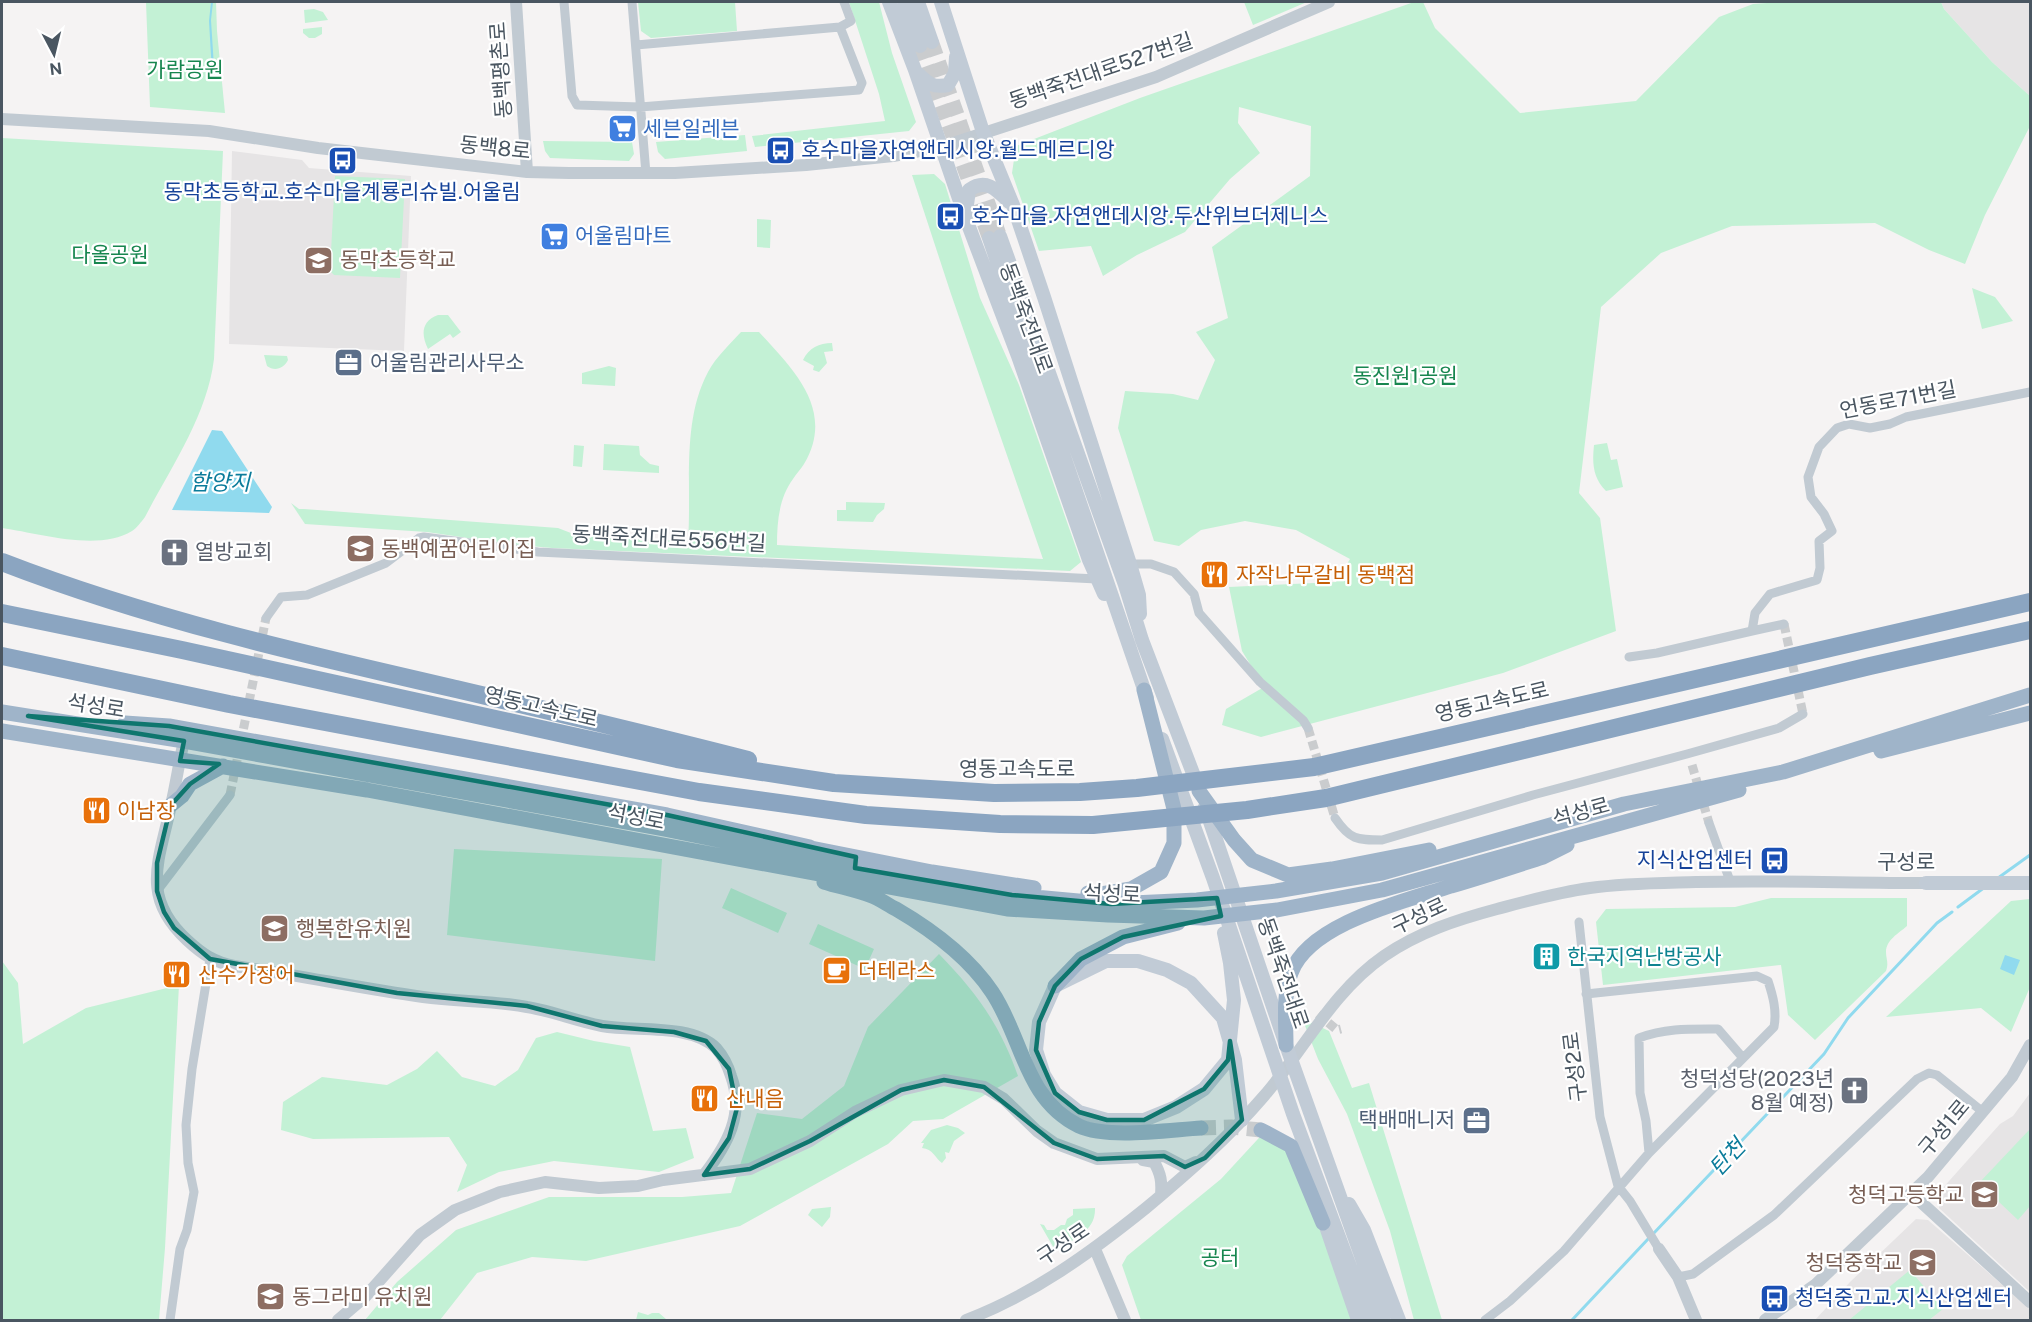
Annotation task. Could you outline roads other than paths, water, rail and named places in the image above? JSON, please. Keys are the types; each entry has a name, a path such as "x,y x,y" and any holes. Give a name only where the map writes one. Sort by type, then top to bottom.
{"highway":[{"path":"2,562 98,598 158,616 319,658 592,720 834,783"},
{"name":"영동고속도로","path":"2,613 182,650 677,759 834,783 994,793 1080,792 1137,788 1314,767 2031,602"},
{"path":"2,656 229,704 612,776 782,804 877,816 988,824 1093,825 1247,810 1326,798 1870,666 2031,630"},
{"path":"28,716 169,726 667,815 932,872 1062,892 1101,894 1131,889 1161,872 1174,843 1174,809 1144,690"},
{"name":"석성로","path":"2,712 184,741 665,829 913,880 1012,895 1111,904 1197,900 1276,891 1382,873 1624,804 1783,772 2031,695"},
{"name":"석성로","path":"2,731 555,823 1007,909 1204,918 1276,910 1382,890 1800,772 2031,713"},
{"path":"171,805 182,796 190,784 223,766"},
{"path":"1199,791 1234,840 1252,860 1288,875 1402,856 1628,798 1783,772"},
{"path":"1286,1045 1286,1009 1291,972 1305,950 1333,930 1371,912 1543,857 1605,827"},
{"path":"665,829 810,847"},
{"path":"758,862 873,896 939,937 967,962 992,991 1010,1023 1036,1089 1057,1112 1081,1127 1111,1133 1201,1128"},
{"path":"1055,986 1081,959 1123,937 1204,918"},
{"path":"1261,1130 1291,1146 1323,1223"}],"main road":[{"name":"동백죽전대로","path":"888,2 915,70 966,219 1018,356 1089,560 1097,579 1136,643"},
{"path":"904,2 926,44 918,2"},
{"name":"동백죽전대로","path":"941,2 983,132 1013,205 1044,297 1130,564 1139,595 1136,643 1144,690 1213,878 1293,1114 1370,1320"},
{"path":"915,70 932,85 938,87 948,85 955,73 957,50"},
{"path":"966,219 969,190 983,184 993,187 1013,205"},
{"name":"동백죽전대로","path":"995,237 1136,643 1199,791 1384,1320"},
{"path":"1213,878 1230,963 1234,1000 1228,1060 1204,1089 1176,1107 1144,1120 1107,1120 1079,1112 1055,1093 1044,1075 1036,1050 1039,1022 1055,986 1106,961 1138,961 1167,970 1191,983 1223,1018 1235,1060 1242,1120"},
{"name":"구성로","path":"1926,883 2024,885"},
{"path":"1310,1157 1323,1223 1358,1320"},
{"path":"1330,1170 1364,1230 1399,1320"}],"street":[{"name":"동백평촌로","path":"516,2 527,171"},
{"path":"564,2 572,96 577,105 640,107 859,90 861,83 840,27"},
{"path":"632,2 646,174"},
{"path":"636,45 840,27 851,21 844,2"},
{"name":"동백죽전대로527번길","path":"983,132 1156,77 1329,2"},
{"name":"동백8로","path":"2,119 209,131 318,148 527,171 646,174 851,161 918,153 983,132"},
{"name":"언동로71번길","path":"1752,631 1755,613 1770,594 1817,580 1820,568 1819,541 1832,531 1824,514 1811,497 1808,477 1819,447 1837,428 1849,424 1870,428 1890,424 1906,417 2031,392"},
{"name":"동백죽전대로556번길","path":"266,618 281,597 307,595 386,563 419,538 424,537 538,552 1097,579"},
{"path":"1130,564 1152,564 1174,572 1194,594 1199,613 1260,682 1303,720 1308,728"},
{"path":"1629,657 1658,653 1784,624"},
{"path":"1335,818 1344,832 1358,840 1382,840 1533,795 1779,728 1803,714"},
{"path":"184,741 157,863 157,891 164,912 174,928 210,959 234,966 387,992 426,998 517,1005 551,1011 602,1026 675,1032 698,1038 715,1048 724,1059 737,1094 736,1115 729,1138 704,1176"},
{"path":"1687,754 1692,765"},
{"path":"157,891 230,795"},
{"path":"1709,823 1730,881"},
{"name":"구성로","path":"966,1320 1015,1299 1060,1273 1095,1249 1205,1158 1265,1095 1337,1000 1363,972 1384,956 1428,930 1451,921 1520,903 1589,888 1730,881 1926,883"},
{"name":"구성2로","path":"1579,922 1600,1117 1618,1186 1630,1201 1659,1249"},
{"path":"170,1320 180,1249 187,1230 194,1192 188,1163 186,1125 192,1069 210,959"},
{"path":"1485,1320 1510,1301 1563,1251 1648,1153 1774,1027 1776,1016 1768,981 1757,976 1586,994"},
{"path":"1648,1153 1646,1122 1640,1093 1639,1038 1656,1032 1686,1028 1718,1029 1743,1058"},
{"name":"구성1로","path":"1766,1320 1815,1285 1928,1177 2012,1077 2031,1045"},
{"path":"1678,1277 1693,1274 1774,1215 1917,1079 1929,1073 1937,1075 1983,1112"},
{"path":"338,1320 365,1297 420,1235 455,1210 500,1192 545,1182 599,1188 638,1186 663,1180 750,1169 810,1142 855,1112 901,1090 944,1080 984,1087 1004,1099 1037,1131 1054,1143 1097,1159 1164,1156 1185,1167 1205,1158"},
{"path":"1133,1158 1154,1162 1162,1179 1161,1195"},
{"path":"1911,1194 2031,1302"},
{"path":"1095,1249 1125,1320"},
{"path":"1659,1249 1678,1277 1696,1320"}],"water":[{"path":"211,2 213,2 211,20 214,67 212,73 209,21"},
{"name":"함양지","path":"212,430 222,431 272,507 269,513 172,510"},
{"path":"2005,955 2020,960 2014,975 2000,969"}],"waterway":[{"name":"탄천","path":"1998,878 2030,855"},
{"name":"탄천","path":"1958,907 1985,887"},
{"name":"탄천","path":"1653,1234 1824,1054 1848,1018 1937,923 1952,912"},
{"name":"탄천","path":"1572,1320 1649,1238"}],"tunnel":[{"path":"932,42 1000,236"},
{"path":"920,46 989,238"},
{"path":"230,795 266,618"},
{"path":"1784,624 1803,714"},
{"path":"1308,728 1335,818"},
{"path":"1692,765 1709,823"},
{"path":"1318,1014 1337,1030 1341,1029"},
{"path":"1201,1128 1231,1127 1261,1130"}],"place":[{"name":"세븐일레븐","path":"622,129"},
{"name":"호수마을자연앤데시앙.월드메르디앙","path":"780,150"},
{"name":"동막초등학교.호수마을계룡리슈빌.어울림","path":"342,161"},
{"name":"호수마을.자연앤데시앙.두산위브더제니스","path":"950,216"},
{"name":"어울림마트","path":"554,236"},
{"name":"동막초등학교","path":"319,260"},
{"name":"어울림관리사무소","path":"349,363"},
{"name":"동백예꿈어린이집","path":"360,549"},
{"name":"열방교회","path":"174,552"},
{"name":"자작나무갈비 동백점","path":"1215,575"},
{"name":"이남장","path":"96,811"},
{"name":"지식산업센터","path":"1774,860"},
{"name":"행복한유치원","path":"275,929"},
{"name":"한국지역난방공사","path":"1546,957"},
{"name":"더테라스","path":"837,971"},
{"name":"산수가장어","path":"177,975"},
{"name":"청덕성당(2023년 8월 예정)","path":"1855,1091"},
{"name":"산내음","path":"705,1099"},
{"name":"택배매니저","path":"1476,1120"},
{"name":"청덕고등학교","path":"1985,1195"},
{"name":"청덕중학교","path":"1923,1263"},
{"name":"동그라미 유치원","path":"271,1297"},
{"name":"청덕중고교.지식산업센터","path":"1774,1298"}],"park label":[{"name":"가람공원","path":"185,70"},
{"name":"다올공원","path":"110,255"},
{"name":"동진원1공원","path":"1405,376"},
{"name":"공터","path":"1220,1258"}]}
